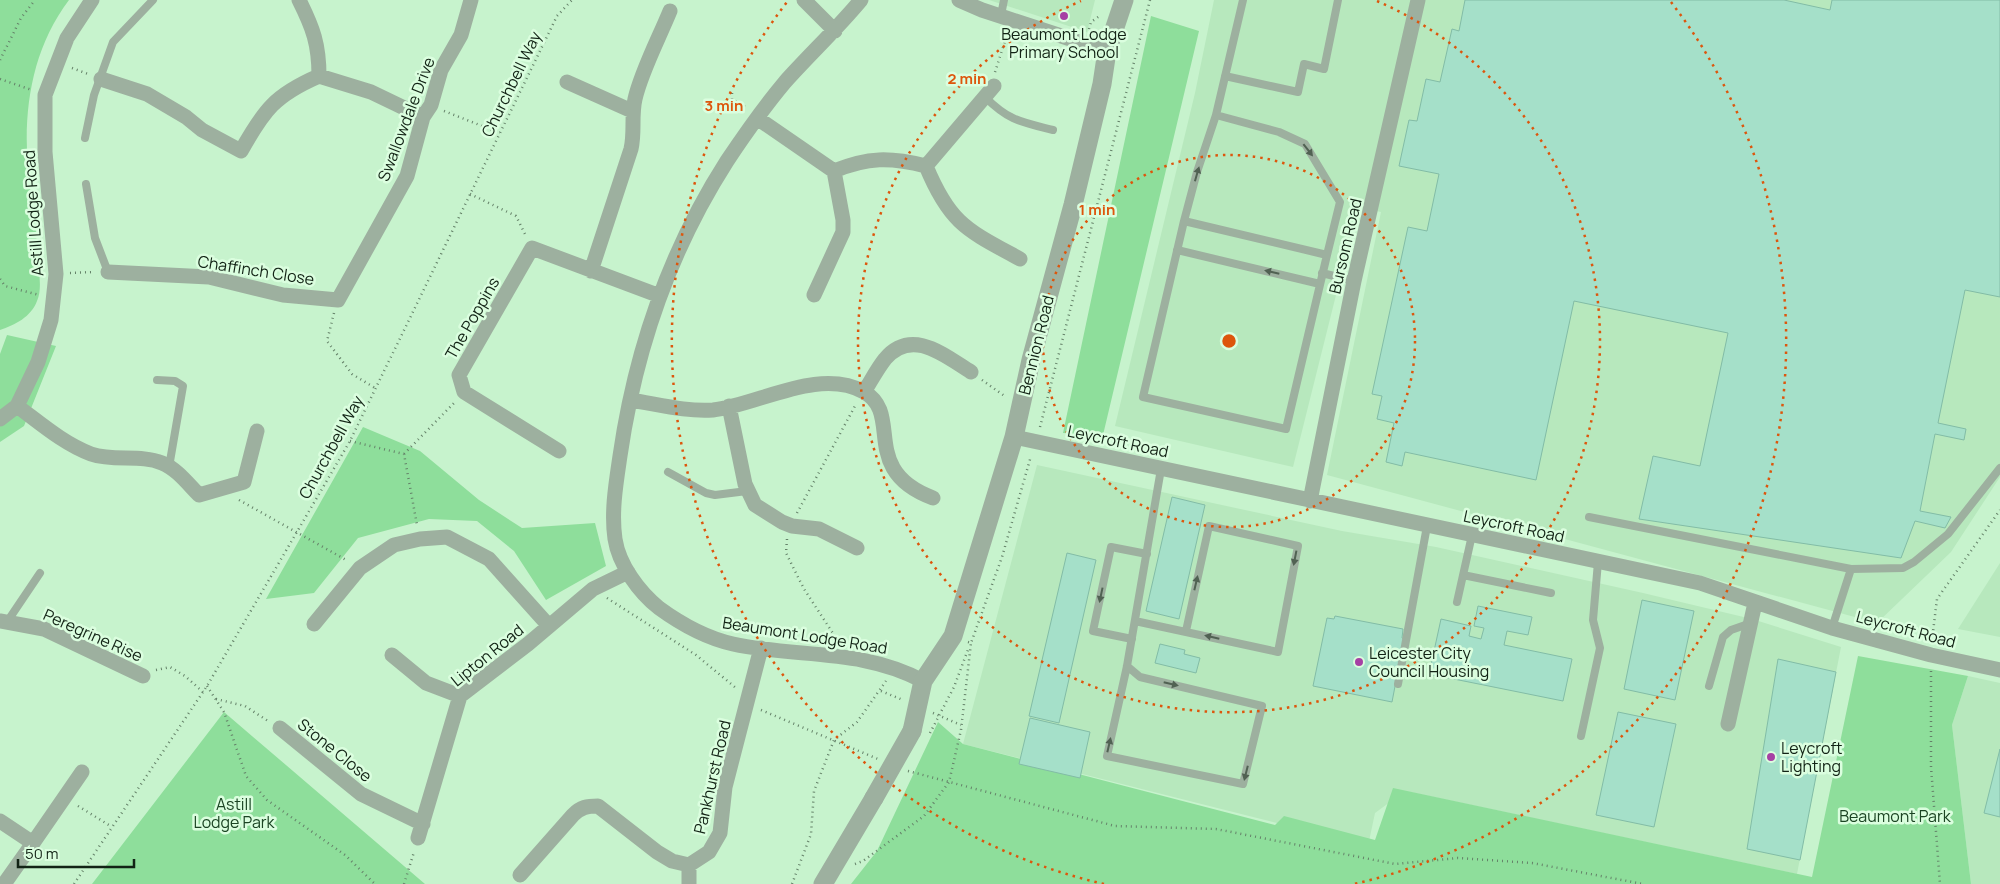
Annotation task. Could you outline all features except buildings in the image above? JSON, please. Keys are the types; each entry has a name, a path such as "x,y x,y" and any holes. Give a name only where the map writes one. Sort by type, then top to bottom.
{"street":[{"name":"Astill Lodge Road","path":"0,420 17,406 38,362 51,320 56,274 45,152 45,95 66,38 92,0"},
{"path":"299,0 312,25 317,40 319,76"},
{"name":"Swallowdale Drive","path":"338,300 407,176 441,70 460,35 471,0"},
{"path":"804,0 835,31"},
{"name":"Beaumont Lodge Road","path":"861,0 835,31 784,84 757,118 707,194 660,296 646,334 630,400 615,495 616,540 628,572 644,594 658,607 695,630 731,644 849,657 904,670 923,681"},
{"path":"959,0 1107,51"},
{"name":"Bennion Road","path":"923,681 953,636 1014,437 1075,195 1101,86 1107,51 1124,0"},
{"name":"Bursom Road","path":"1310,501 1354,281 1418,0"},
{"path":"591,271 631,149 634,135 632,111 635,96 670,11"},
{"path":"101,79 147,94 186,116 202,130 241,151 258,120 271,104 286,93 319,76 427,111"},
{"path":"566,82 632,111"},
{"path":"926,166 989,92"},
{"path":"757,118 834,171 843,220 843,232 814,296"},
{"path":"834,171 868,160 896,160 926,166"},
{"path":"926,166 944,203 966,230 1020,259"},
{"path":"532,248 660,296"},
{"name":"The Poppins","path":"464,392 460,376 532,248"},
{"name":"Chaffinch Close","path":"108,272 209,277 283,295 338,300"},
{"path":"864,392 885,359 895,350 912,344 929,346 971,372"},
{"path":"630,400 690,410 714,410 779,391 810,386 835,385 864,392 873,398 879,407 884,426 887,454 892,468 902,482 916,492 933,498"},
{"path":"464,392 558,451"},
{"path":"17,406 76,448 111,458 162,462 177,472 199,495 244,482 257,430"},
{"path":"729,406 747,491 756,505 792,526 819,529 857,548"},
{"name":"Leycroft Road","path":"1014,437 1700,584 1832,628 2000,670"},
{"path":"314,624 360,568 394,545 420,539 447,537 489,559 550,626"},
{"name":"Lipton Road","path":"421,831 460,696 550,626 593,589 628,572"},
{"path":"1728,724 1755,603"},
{"name":"Peregrine Rise","path":"4,622 44,629 143,676"},
{"name":"Pankhurst Road","path":"689,864 709,852 720,833 725,787 761,648"},
{"path":"392,655 426,683 460,696"},
{"path":"826,878 874,798 920,734 923,681"},
{"name":"Stone Close","path":"280,728 361,794 421,831"},
{"path":"4,884 82,772"},
{"path":"520,875 573,815 581,808 598,806 672,861 689,864 689,884"},
{"path":"0,821 33,843"}],"lane":[{"path":"85,138 94,95 101,79 104,62 113,42 154,0"},
{"path":"1004,0 1007,17"},
{"path":"1216,115 1279,132 1305,144 1340,202 1286,429 1143,397 1184,221 1216,115 1243,0"},
{"path":"1225,76 1298,92 1304,64 1324,69 1338,0"},
{"path":"989,92 999,111 1014,121 1053,130"},
{"path":"86,184 94,238 108,272"},
{"path":"1184,221 1327,255"},
{"path":"1177,250 1320,284"},
{"path":"1322,273 1354,281"},
{"path":"156,380 175,381 183,386 169,467"},
{"path":"1588,517 1851,569 1903,568 1914,562 1948,534 2000,468"},
{"path":"1127,666 1140,677 1262,706 1243,784 1107,756 1127,666 1161,469"},
{"path":"668,472 706,493 715,495 747,491"},
{"path":"1135,620 1278,652 1298,546 1209,526 1186,631"},
{"path":"1398,684 1427,526"},
{"path":"1457,602 1472,535"},
{"path":"1132,639 1093,631 1110,547 1147,554"},
{"path":"1581,736 1600,648 1593,620 1598,562"},
{"path":"1832,628 1851,569"},
{"path":"4,622 40,573"},
{"path":"1463,575 1551,593"},
{"path":"1709,686 1723,637 1731,630 1751,623"}],"path":[{"path":"0,60 21,18 35,0"},
{"name":"Churchbell Way","path":"74,884 207,686 350,441 557,16 572,0"},
{"path":"920,734 954,687 1002,557 1036,441 1150,0"},
{"path":"989,92 1007,17"},
{"path":"56,62 101,79"},
{"path":"0,79 45,95"},
{"path":"732,93 732,99 757,118"},
{"path":"427,111 500,133"},
{"path":"470,194 516,216 532,248"},
{"path":"56,274 108,272"},
{"path":"0,279 5,286 54,299"},
{"path":"338,300 327,342 352,374 376,388"},
{"path":"971,372 1021,408"},
{"path":"404,454 464,392"},
{"path":"849,657 804,589 786,553 792,526 808,490 864,392"},
{"path":"350,441 404,454"},
{"path":"404,454 420,539"},
{"path":"220,489 360,568"},
{"path":"1940,884 1931,766 1931,654 1937,599 2000,510"},
{"path":"593,589 696,655 759,709 884,761"},
{"path":"953,636 971,643"},
{"path":"826,878 863,861 924,816 949,782 961,730 971,643"},
{"path":"143,676 152,671 170,667 185,676 203,692"},
{"path":"792,884 811,834 814,791 834,740 857,722 881,691 891,667"},
{"path":"207,686 224,712 246,776 267,800 345,855 375,884"},
{"path":"215,698 245,706 280,728"},
{"path":"901,769 1115,826 1216,829 1395,864 1458,858 1532,864 1643,884"},
{"path":"64,797 112,827"},
{"path":"404,884 421,831"}],"shaded area":[{"name":"Beaumont Lodge Primary School","path":"989,0 1095,0 1087,32"},
{"path":"1214,0 2000,0 2000,477 1951,552 1877,623 1327,475 1381,212 1358,207 1293,467 1115,426 1195,93"},
{"path":"1037,465 1342,531 1436,547 1643,593 1752,619 1841,647 1797,874 1405,791 1375,813 1368,846 963,744"},
{"path":"2000,563 2000,637 1958,629"},
{"path":"1968,676 2000,683 2000,884 1971,884 1952,725"}],"green space":[{"path":"0,0 69,0 56,19 38,59 29,102 27,147 40,277 39,296 27,316 17,323 0,330"},
{"path":"1151,16 1199,31 1103,435 1063,433"},
{"path":"7,335 56,346 24,426 0,442 0,354"},
{"path":"363,427 420,451 479,500 522,528 595,523 606,566 546,600 514,551 477,521 429,519 358,538 314,593 266,599"},
{"name":"Beaumont Park","path":"1858,656 1968,676 1952,725 1971,884 851,884 877,851 938,722 963,744 1275,825 1284,816 1375,840 1393,788 1812,877"},
{"name":"Astill Lodge Park","path":"224,712 425,884 92,884"}],"place":[{"name":"Beaumont Lodge Primary School","path":"1064,16"},
{"name":"Leicester City Council Housing","path":"1359,662"},
{"name":"Leycroft Lighting","path":"1771,757"}]}
